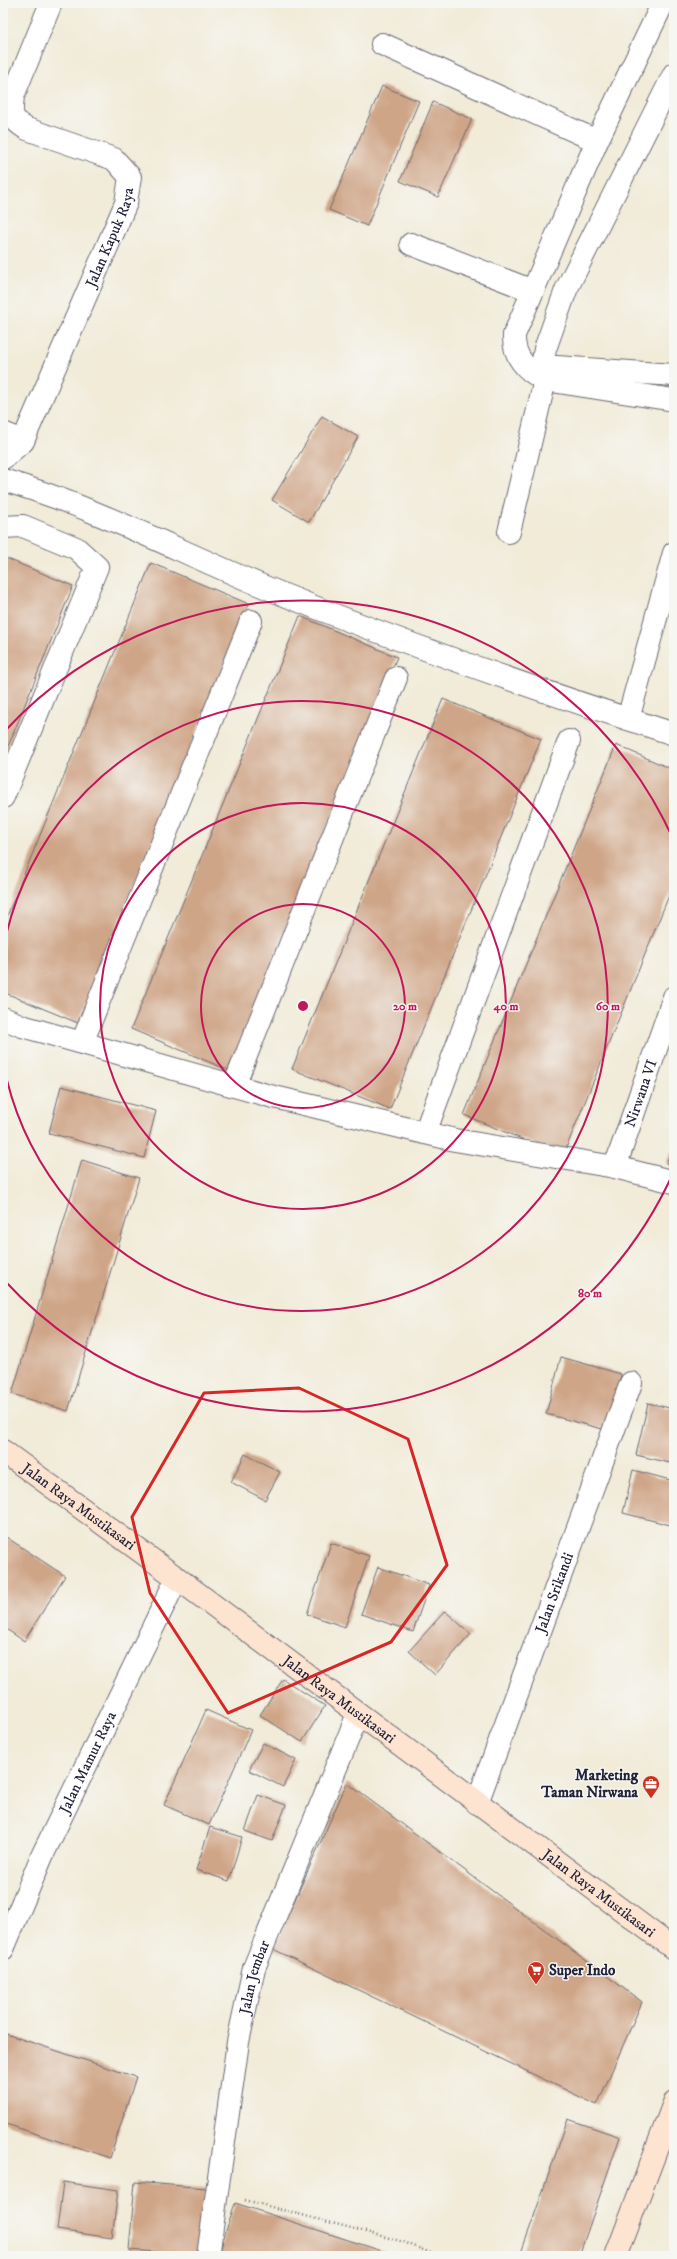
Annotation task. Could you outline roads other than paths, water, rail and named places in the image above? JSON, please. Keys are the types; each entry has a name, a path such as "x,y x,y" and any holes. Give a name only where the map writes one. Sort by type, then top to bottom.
{"main road":[{"name":"Jalan Raya Mustikasari","path":"3,1451 177,1578 674,1949"},
{"path":"616,2256 674,2103"}],"street":[{"name":"Jalan Kapuk Raya","path":"3,458 23,441 126,203 130,177 114,159 27,129 16,122 11,112 13,96 51,3"},
{"path":"660,3 660,9 597,141 514,335 513,347 522,363 533,374 545,380 674,400"},
{"path":"382,44 597,141"},
{"path":"674,75 566,290 545,349 542,366 674,375"},
{"path":"411,244 533,291"},
{"path":"509,532 545,380"},
{"path":"3,433 23,441"},
{"path":"3,480 52,495 117,521 260,585 406,642 578,704 674,734"},
{"path":"3,527 23,526 76,548 97,567 3,797"},
{"path":"628,719 674,553"},
{"path":"82,1043 251,621"},
{"path":"234,1086 396,678"},
{"path":"426,1133 569,742"},
{"name":"Nirwana VI","path":"615,1167 674,997"},
{"path":"3,1018 22,1026 234,1086 426,1133 455,1140 615,1167 674,1182"},
{"name":"Jalan Srikandi","path":"477,1803 631,1383"},
{"name":"Jalan Mamur Raya","path":"3,1949 42,1856 177,1578"},
{"name":"Jalan Jembar","path":"208,2256 215,2192 238,2042 254,1968 358,1714"}],"place":[{"name":"Marketing Taman Nirwana","path":"651,1799"},
{"name":"Super Indo","path":"536,1985"}]}
